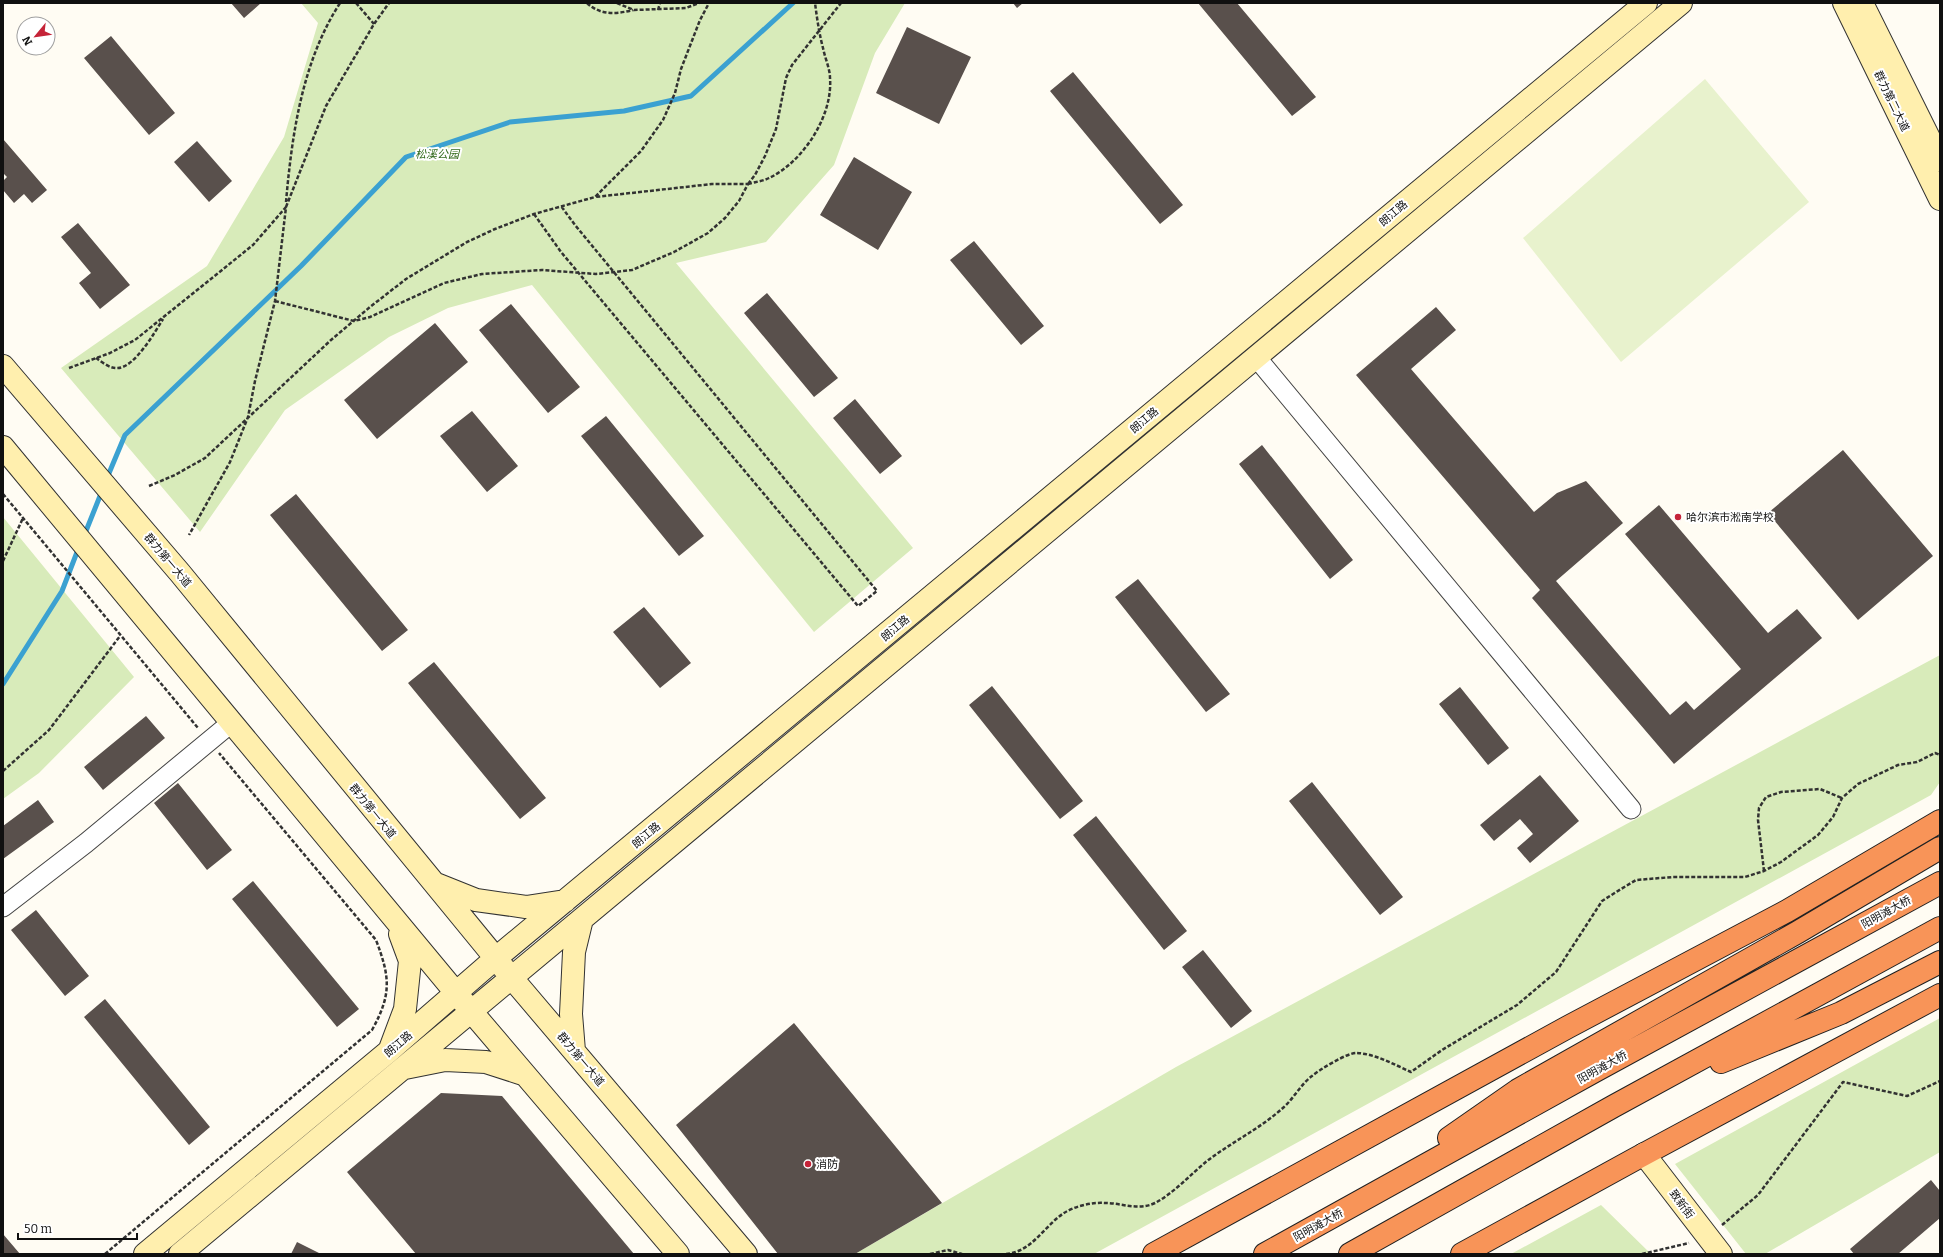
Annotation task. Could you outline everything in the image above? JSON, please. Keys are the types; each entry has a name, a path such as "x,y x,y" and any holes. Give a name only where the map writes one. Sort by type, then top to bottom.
{"highway":[{"path":"1154,1254 1568,1026 1787,911 1940,821"},
{"path":"1349,1208 1518,1090 1798,932 1940,848"},
{"name":"阳明滩大桥","path":"1264,1254 1595,1070 1940,883"},
{"path":"1350,1254 1614,1106 1940,928"},
{"path":"1614,1106 1841,1013 1940,962"},
{"path":"1462,1254 1640,1156 1940,995"}],"main road":[{"name":"朗江路","path":"145,1254 390,1052 496,958 1646,3"},
{"name":"朗江路","path":"180,1254 1681,3"},
{"name":"群力第二大道","path":"1844,3 1940,199"},
{"name":"群力第二大道","path":"1862,3 1940,160"},
{"name":"群力第一大道","path":"3,366 180,573 511,978 746,1254"},
{"path":"3,447 523,1074 678,1254"},
{"path":"432,882 476,900 526,907 566,901"},
{"path":"574,1051 572,1014 574,952 582,919"},
{"path":"390,1052 405,1010 410,961 395,920"},
{"path":"404,1068 446,1060 486,1062 523,1074"},
{"name":"致新街","path":"1640,1156 1709,1247"}],"street":[{"path":"1256,357 1631,809"},
{"path":"3,907 86,843 231,723"}],"path":[{"path":"189,535 230,462 248,417 275,301 284,228 290,156 302,97 322,34 340,3"},
{"path":"356,3 374,24"},
{"path":"69,368 129,343 253,246 286,207 326,106 374,24 389,3"},
{"path":"587,3 601,11 614,14 634,10 686,8 699,3"},
{"path":"617,3 634,10"},
{"path":"658,10 660,3"},
{"path":"596,197 642,151 663,120 675,93 681,69 700,20 709,3"},
{"path":"149,486 175,475 205,458 354,320 406,279 467,242 534,214 596,197 705,184 748,184 768,179 793,162 814,135 825,115 830,94 830,77 819,32 815,3"},
{"path":"275,301 339,318 354,320 370,317 444,283 482,274 542,270 580,273 614,273 632,270 674,252 708,233 725,218 739,201 765,156 776,129 786,78 792,65 841,3"},
{"path":"534,214 553,241 858,606 877,591 575,226 561,206"},
{"path":"96,358 108,366 118,368 126,365 136,358 165,316"},
{"path":"3,494 120,636 376,940 386,967 387,988 383,1011 372,1030 105,1254"},
{"path":"3,561 23,518"},
{"path":"3,772 49,730 120,636"},
{"path":"1006,1254 1012,1253 1031,1244 1044,1230 1065,1213 1086,1204 1104,1202 1132,1207 1155,1203 1190,1177 1206,1162 1283,1108 1311,1076 1339,1060 1356,1053 1377,1057 1411,1072 1517,1004 1556,972 1602,900 1636,880 1673,877 1745,877 1764,871 1781,862 1818,835 1833,816 1842,798 1858,784 1898,765 1917,762 1935,753 1940,755"},
{"path":"1764,871 1758,820 1759,808 1766,797 1781,792 1820,789 1842,798"},
{"path":"1642,1254 1709,1247 1758,1195 1843,1082 1907,1096 1940,1081"},
{"path":"930,1254 948,1250 962,1254"}],"green space":[{"name":"松溪公园","path":"301,3 905,3 875,53 834,165 766,242 676,263 913,548 814,632 532,285 448,308 389,337 285,410 200,532 61,368 207,266 284,137 318,23"},
{"path":"1705,79 1809,202 1621,362 1523,238"},
{"path":"3,517 134,677 39,773 3,799"},
{"path":"1940,655 1940,782 1931,795 1094,1254 855,1254 1176,1067"},
{"path":"1940,1018 1940,1152 1765,1254 1746,1254 1675,1164"},
{"path":"1601,1205 1651,1254 1511,1254"}],"building":[{"path":"231,3 261,3 244,18"},
{"path":"1013,3 1023,3 1017,8"},
{"path":"1198,3 1237,3 1316,97 1292,116"},
{"path":"907,27 971,57 939,124 876,93"},
{"path":"111,36 175,113 149,135 84,58"},
{"path":"1073,72 1183,205 1160,224 1050,91"},
{"path":"3,139 47,190 32,203 24,194 14,203 3,190 3,181 7,177 3,173"},
{"path":"197,141 232,181 209,202 174,162"},
{"path":"854,157 912,192 878,250 820,215"},
{"path":"78,223 130,285 100,309 79,283 91,273 61,237"},
{"path":"974,241 1044,326 1021,345 950,260"},
{"path":"767,293 838,378 814,397 744,313"},
{"path":"511,304 580,387 548,413 479,330"},
{"path":"1436,307 1456,330 1411,369 1534,512 1557,493 1586,481 1623,523 1556,581 1670,715 1686,701 1694,710 1741,669 1625,534 1659,505 1768,633 1797,609 1822,638 1674,764 1532,598 1540,590 1356,375"},
{"path":"435,323 468,362 377,439 344,400"},
{"path":"855,399 902,456 880,474 833,418"},
{"path":"472,411 518,466 487,492 440,436"},
{"path":"606,416 704,536 679,556 581,436"},
{"path":"1262,445 1353,560 1330,579 1239,464"},
{"path":"1843,450 1933,556 1858,620 1768,513"},
{"path":"296,494 408,630 382,651 270,515"},
{"path":"1138,579 1230,694 1206,712 1115,597"},
{"path":"644,607 691,663 660,688 613,632"},
{"path":"434,662 546,798 520,819 408,683"},
{"path":"992,686 1083,801 1060,819 969,705"},
{"path":"1460,687 1509,748 1488,765 1439,704"},
{"path":"146,716 165,738 103,790 84,767"},
{"path":"1540,775 1579,821 1530,863 1517,848 1533,834 1520,819 1494,841 1480,825"},
{"path":"1312,782 1403,897 1380,915 1289,801"},
{"path":"178,783 232,850 207,870 154,803"},
{"path":"38,800 54,822 3,859 3,826"},
{"path":"1096,816 1187,931 1164,950 1073,835"},
{"path":"253,881 359,1009 337,1027 232,899"},
{"path":"36,910 89,976 65,996 11,930"},
{"path":"1203,950 1252,1011 1231,1028 1182,967"},
{"path":"105,999 210,1127 189,1145 84,1017"},
{"name":"消防","path":"794,1023 942,1203 855,1254 778,1254 676,1125"},
{"path":"441,1093 502,1096 634,1254 416,1254 347,1172"},
{"path":"1931,1180 1940,1191 1940,1218 1898,1254 1854,1254 1850,1249"},
{"path":"3,1234 20,1254 3,1254"},
{"path":"297,1242 321,1254 291,1254"}],"waterway":[{"path":"107,478 125,435 301,266 406,157 510,122 624,111 691,96 793,3"},
{"path":"84,536 102,491"},
{"path":"3,684 62,591 79,547"}],"place":[{"name":"哈尔滨市淞南学校","path":"1678,517"},
{"name":"消防","path":"808,1164"}]}
